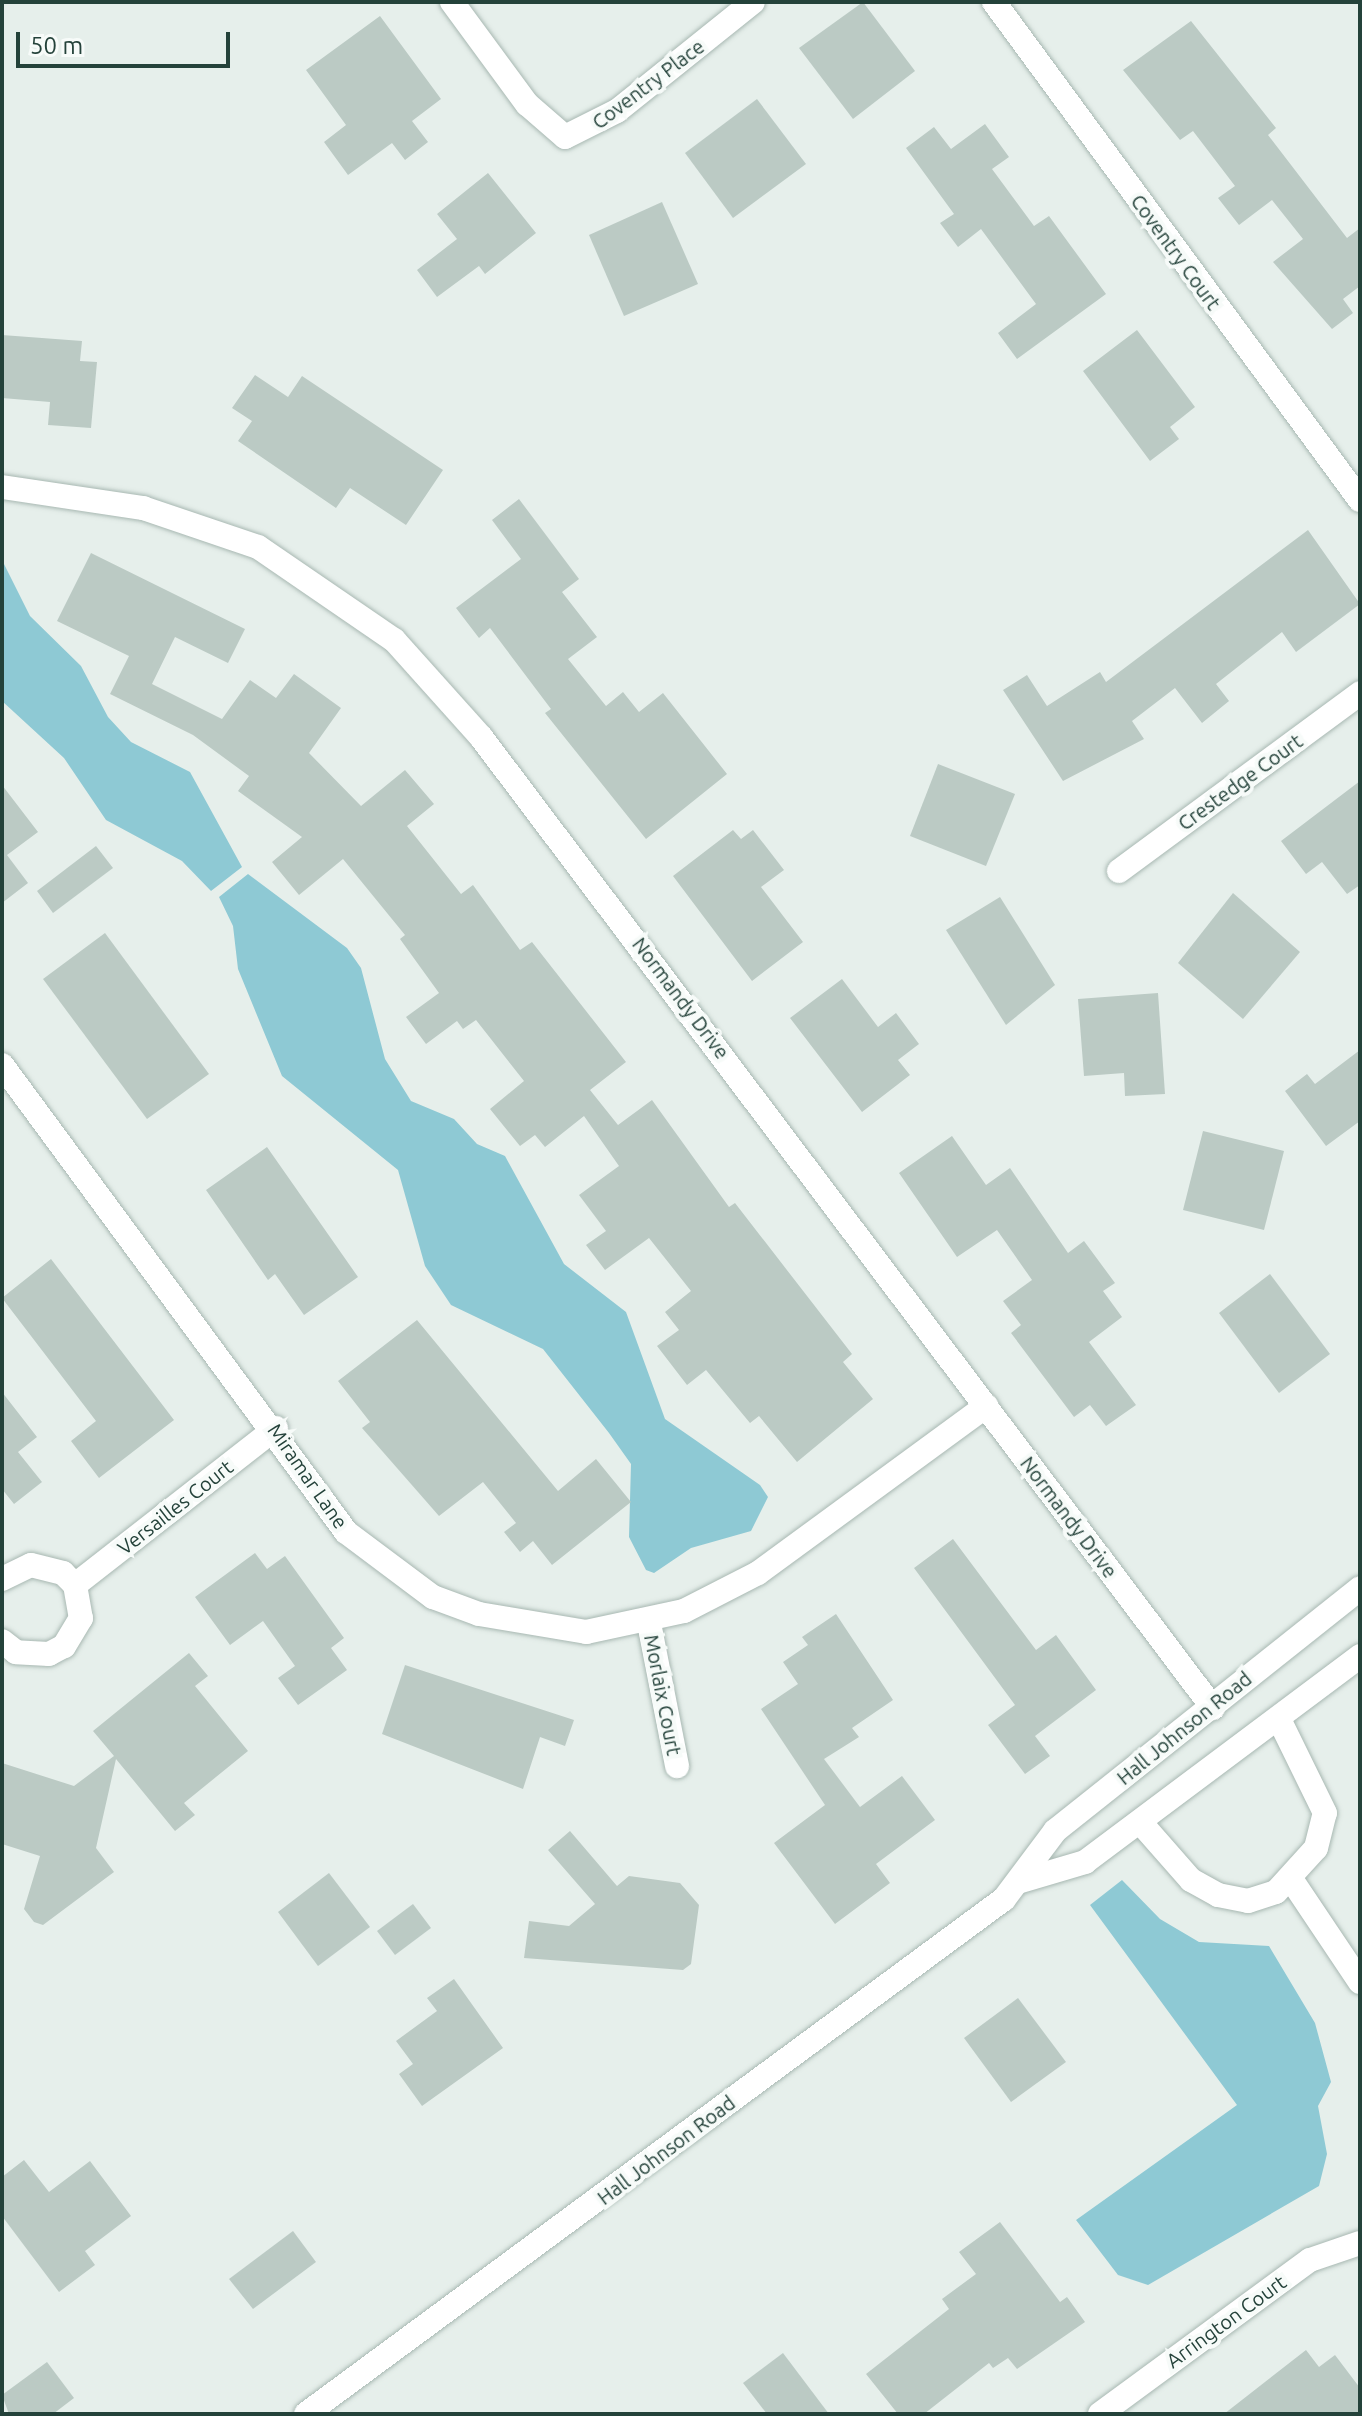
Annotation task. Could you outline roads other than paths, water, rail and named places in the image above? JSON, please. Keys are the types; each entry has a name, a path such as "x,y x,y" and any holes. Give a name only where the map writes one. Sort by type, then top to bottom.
{"street":[{"name":"Coventry Place","path":"452,2 527,104 565,137 617,111 753,2"},
{"name":"Coventry Court","path":"994,2 1360,500"},
{"name":"Normandy Drive","path":"2,487 143,508 258,547 394,640 481,737 1213,1708"},
{"name":"Crestedge Court","path":"1119,871 1360,693"},
{"name":"Miramar Lane","path":"2,1065 276,1428 346,1532 433,1597 530,1627 586,1632 649,1623 758,1573 986,1406"},
{"name":"Versailles Court","path":"75,1585 276,1428"},
{"path":"2,1579 31,1565 47,1566 75,1585 81,1618 64,1646 32,1656 2,1641"},
{"name":"Hall Johnson Road","path":"306,2414 1021,1881 1055,1831 1360,1588"},
{"name":"Morlaix Court","path":"649,1623 677,1766"},
{"name":"Hall Johnson Road","path":"1021,1881 1085,1862 1360,1656"},
{"path":"1140,1822 1191,1880 1218,1895 1248,1901 1291,1879 1316,1848 1325,1813 1279,1719"},
{"path":"1291,1879 1360,1982"},
{"name":"Arrington Court","path":"1100,2414 1310,2260 1360,2243"}],"water":[{"path":"2,560 30,616 81,666 108,717 131,742 190,772 242,867 211,891 182,861 106,820 64,758 2,701"},
{"path":"248,874 347,948 361,968 385,1059 411,1101 454,1119 477,1144 505,1156 564,1264 626,1312 665,1419 760,1485 768,1497 751,1531 691,1548 654,1573 646,1570 629,1537 631,1464 609,1433 543,1349 451,1305 425,1266 398,1170 282,1076 238,969 233,926 219,897"},
{"path":"1122,1880 1160,1919 1199,1942 1269,1946 1315,2023 1331,2082 1318,2106 1327,2154 1319,2186 1148,2285 1118,2275 1076,2220 1237,2105 1090,1905"}]}
